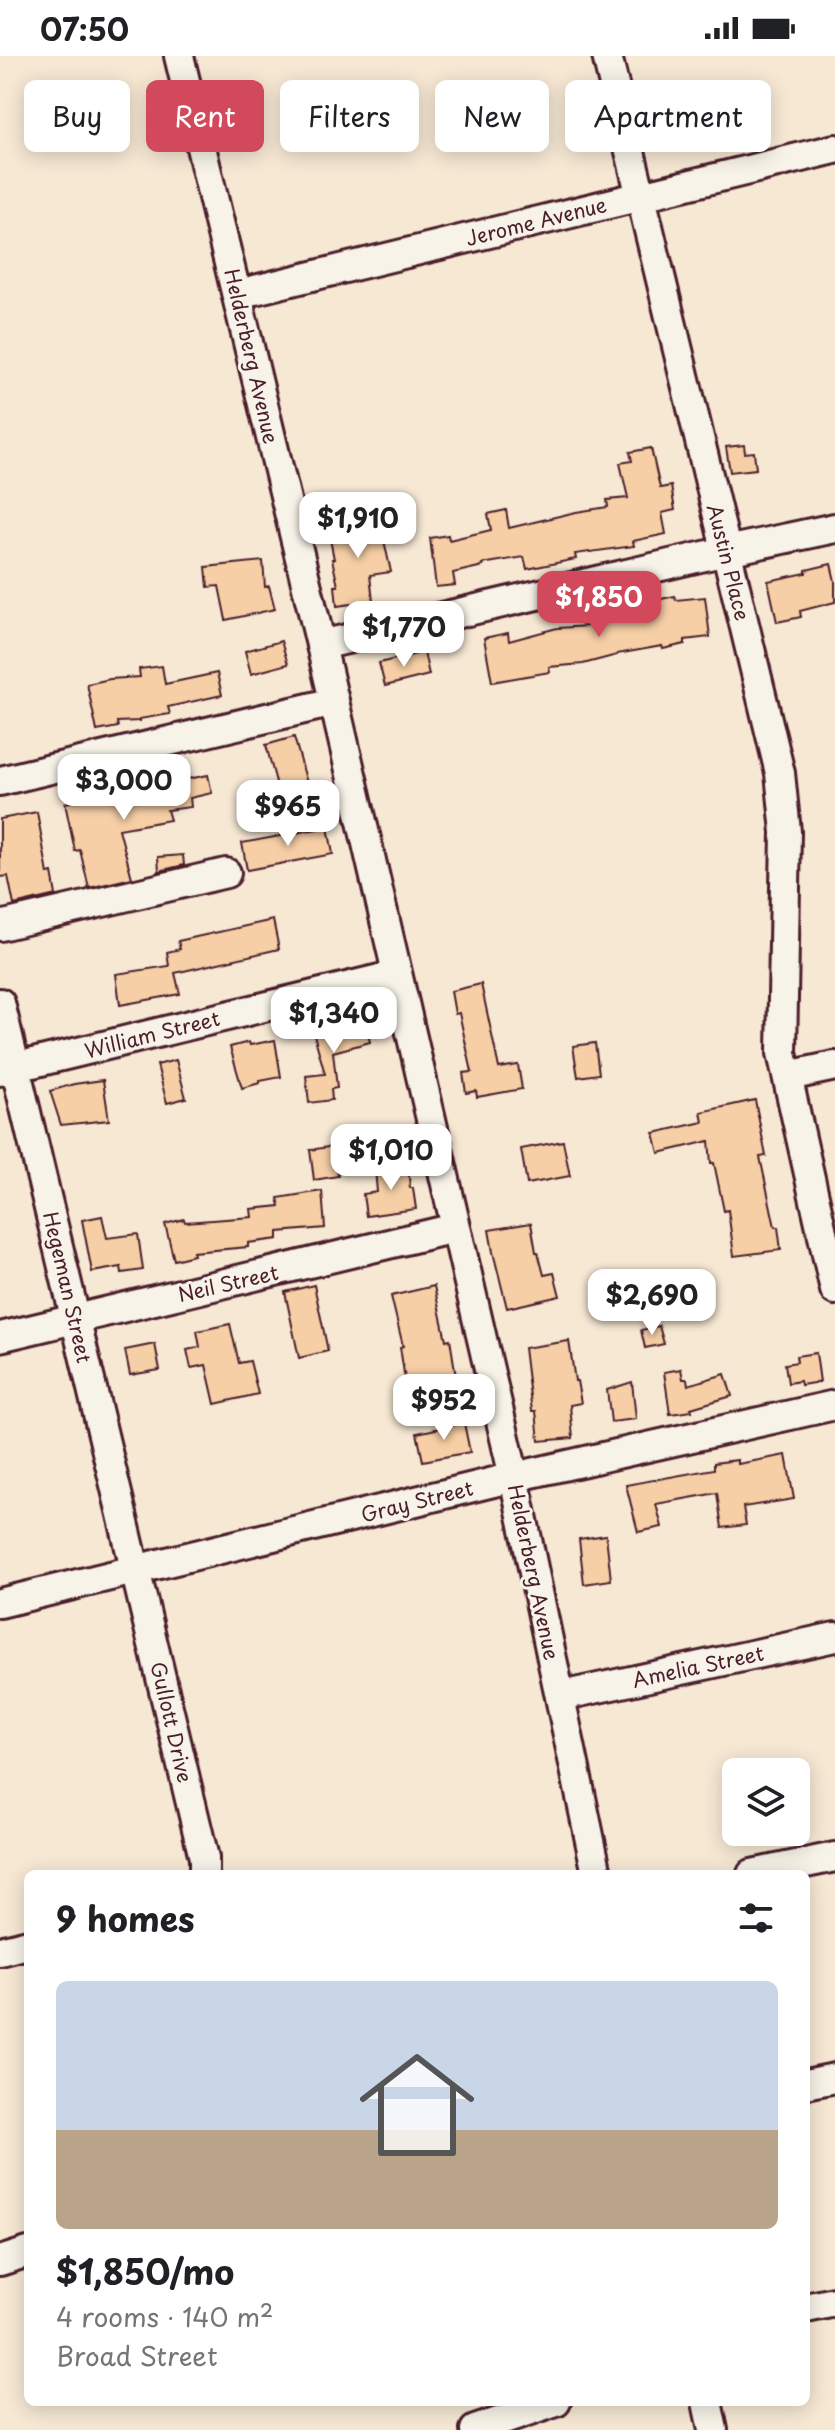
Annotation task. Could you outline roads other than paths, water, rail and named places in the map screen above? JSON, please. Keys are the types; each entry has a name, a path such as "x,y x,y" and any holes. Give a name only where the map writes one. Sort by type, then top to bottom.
{"street":[{"name":"Helderberg Avenue","path":"179,56 321,645 514,1477 596,1870"},
{"name":"Austin Place","path":"607,56 780,773 786,832 782,1053 835,1290"},
{"name":"Jerome Avenue","path":"238,294 835,149"},
{"path":"321,645 835,528"},
{"path":"0,781 334,702"},
{"path":"0,926 226,873"},
{"name":"William Street","path":"8,1069 396,975"},
{"name":"Hegeman Street","path":"0,1003 8,1069 76,1319 136,1570"},
{"path":"788,1076 835,1066"},
{"name":"Neil Street","path":"0,1337 455,1228"},
{"name":"Gray Street","path":"0,1603 514,1477 835,1405"},
{"name":"Gullott Drive","path":"136,1570 204,1858 204,1870"},
{"name":"Amelia Street","path":"561,1696 835,1637"},
{"path":"772,1870 835,1857"},
{"path":"0,1951 24,1945"},
{"path":"810,2083 835,2078"},
{"path":"0,2261 24,2253"},
{"path":"810,2307 835,2302"},
{"path":"475,2430 544,2406"},
{"path":"708,2406 713,2430"}]}
